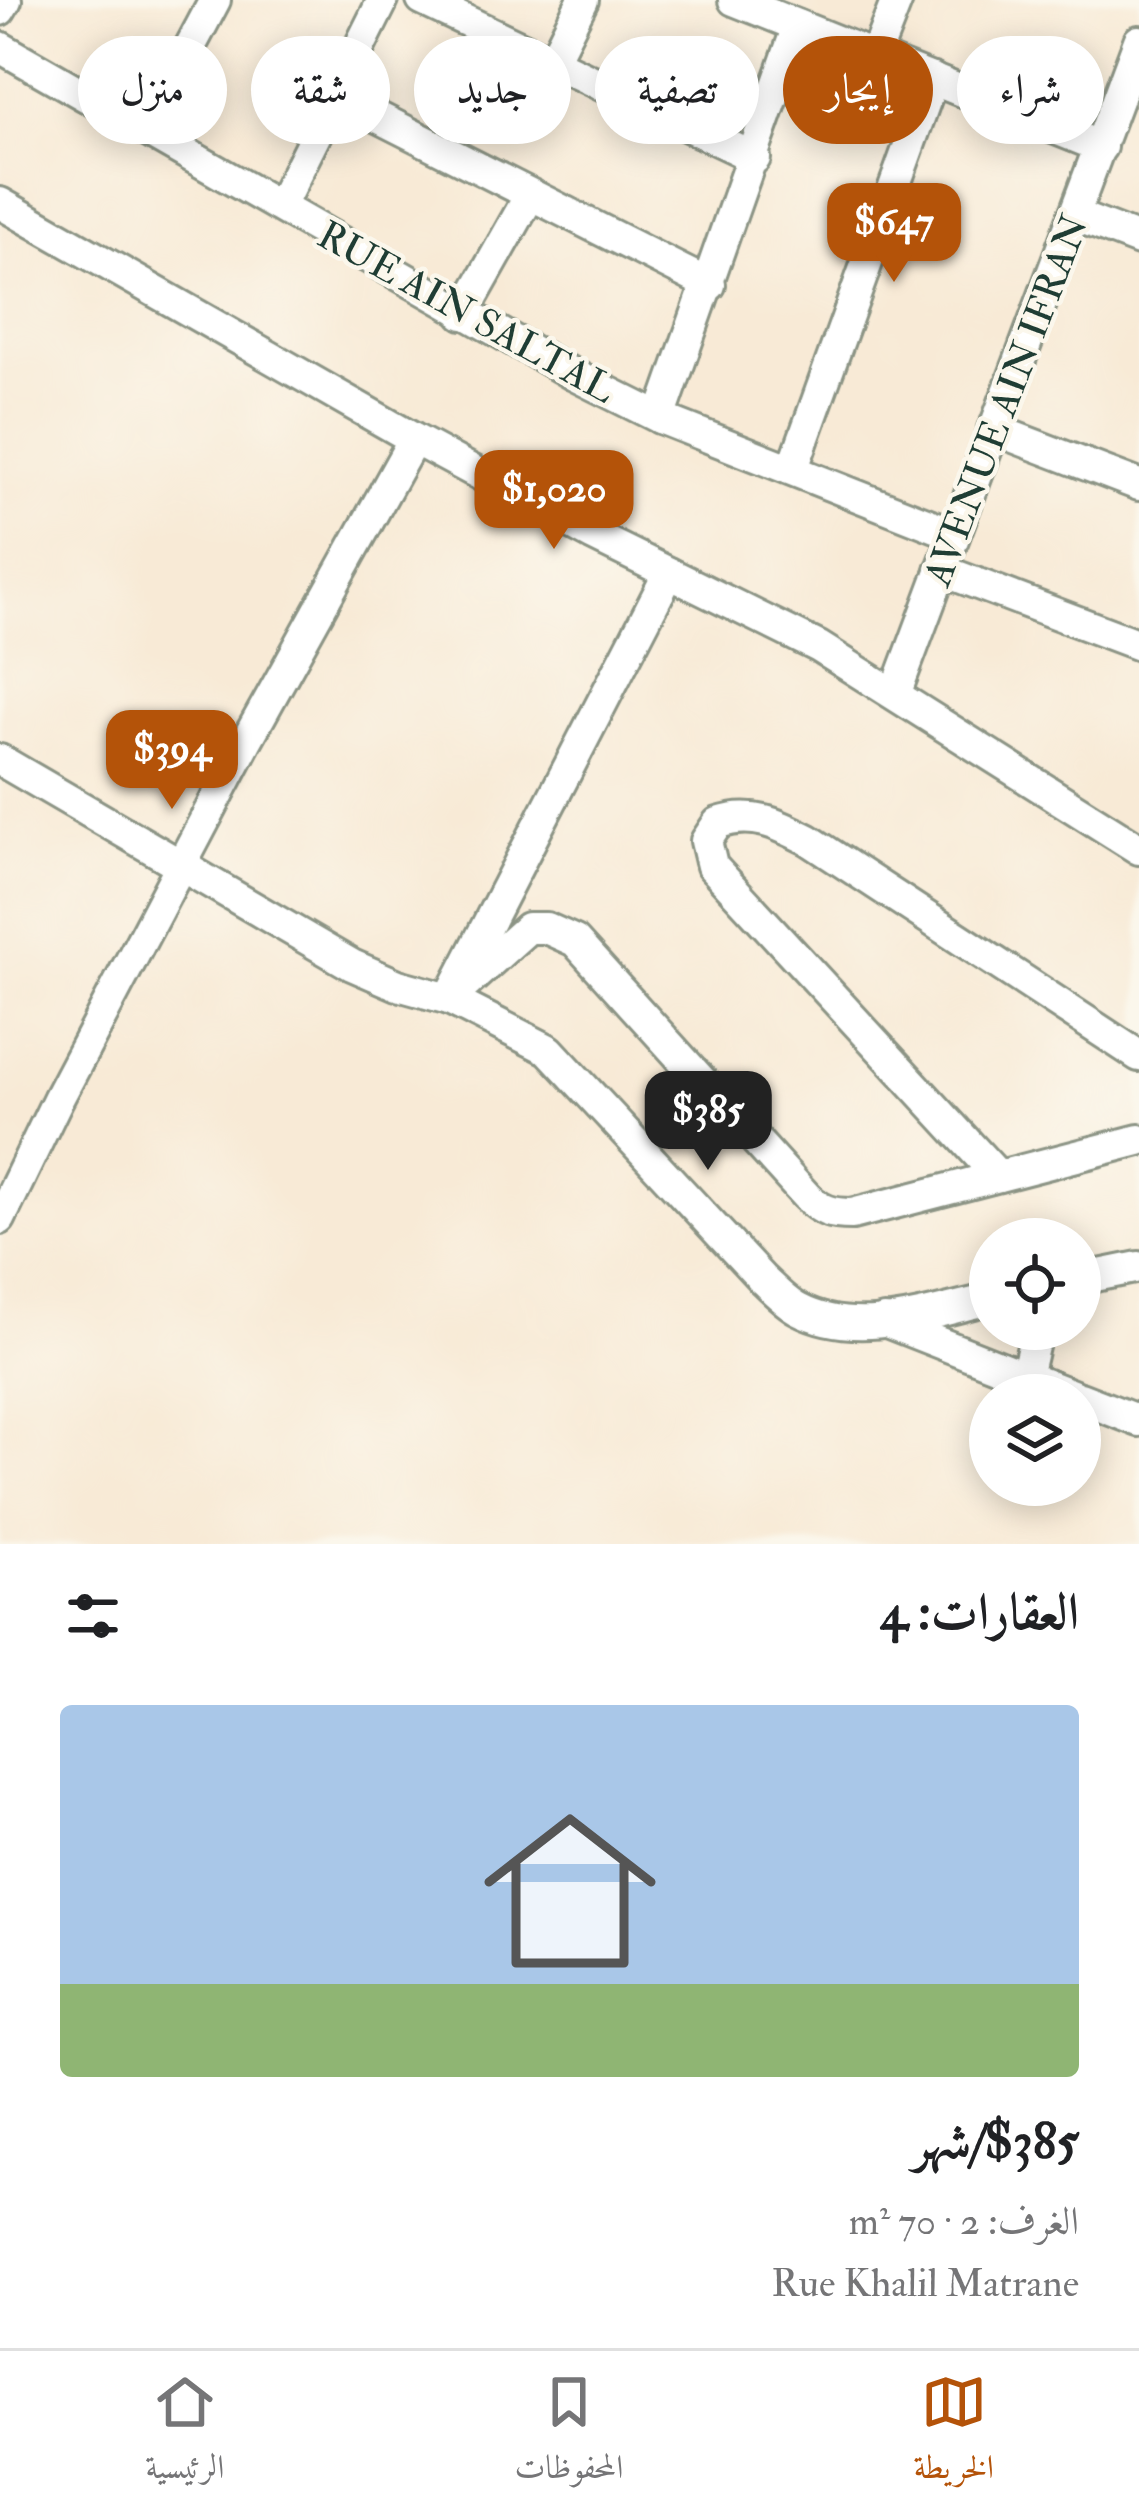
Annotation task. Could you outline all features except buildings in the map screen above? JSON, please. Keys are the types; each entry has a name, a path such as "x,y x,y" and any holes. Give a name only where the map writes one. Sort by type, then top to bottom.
{"street":[{"path":"0,10 6,0"},
{"path":"196,36 215,0"},
{"path":"364,36 382,0"},
{"path":"422,0 495,36"},
{"path":"565,36 583,0"},
{"path":"734,0 824,36"},
{"path":"883,36 897,0"},
{"path":"660,418 798,26"},
{"name":"AVENUE AIN IFRAN","path":"896,692 1139,41"},
{"name":"RUE AIN SALTAL","path":"0,47 78,91"},
{"path":"571,73 755,158"},
{"path":"933,79 1101,147"},
{"path":"390,124 710,285"},
{"name":"RUE AIN SALTAL","path":"171,144 463,314 660,418 954,534"},
{"path":"280,206 310,144"},
{"path":"793,468 910,144"},
{"path":"463,314 529,197"},
{"path":"0,203 414,439 819,647 1139,849"},
{"path":"1074,214 1139,240"},
{"path":"994,429 1139,485"},
{"path":"0,1219 181,867 414,439"},
{"path":"941,570 1139,645"},
{"path":"449,998 669,573"},
{"path":"0,760 352,965 398,985 449,998 549,1050 762,1280 794,1307 845,1324 884,1322 969,1304"},
{"path":"998,1176 712,866 706,842 718,823 748,816 776,823 809,840 1139,1056"},
{"path":"449,998 528,928 560,932 575,941 819,1209 834,1214 852,1214 1139,1141"},
{"path":"1101,1275 1139,1267"},
{"path":"884,1322 1018,1374"},
{"path":"1101,1406 1139,1421"}]}
